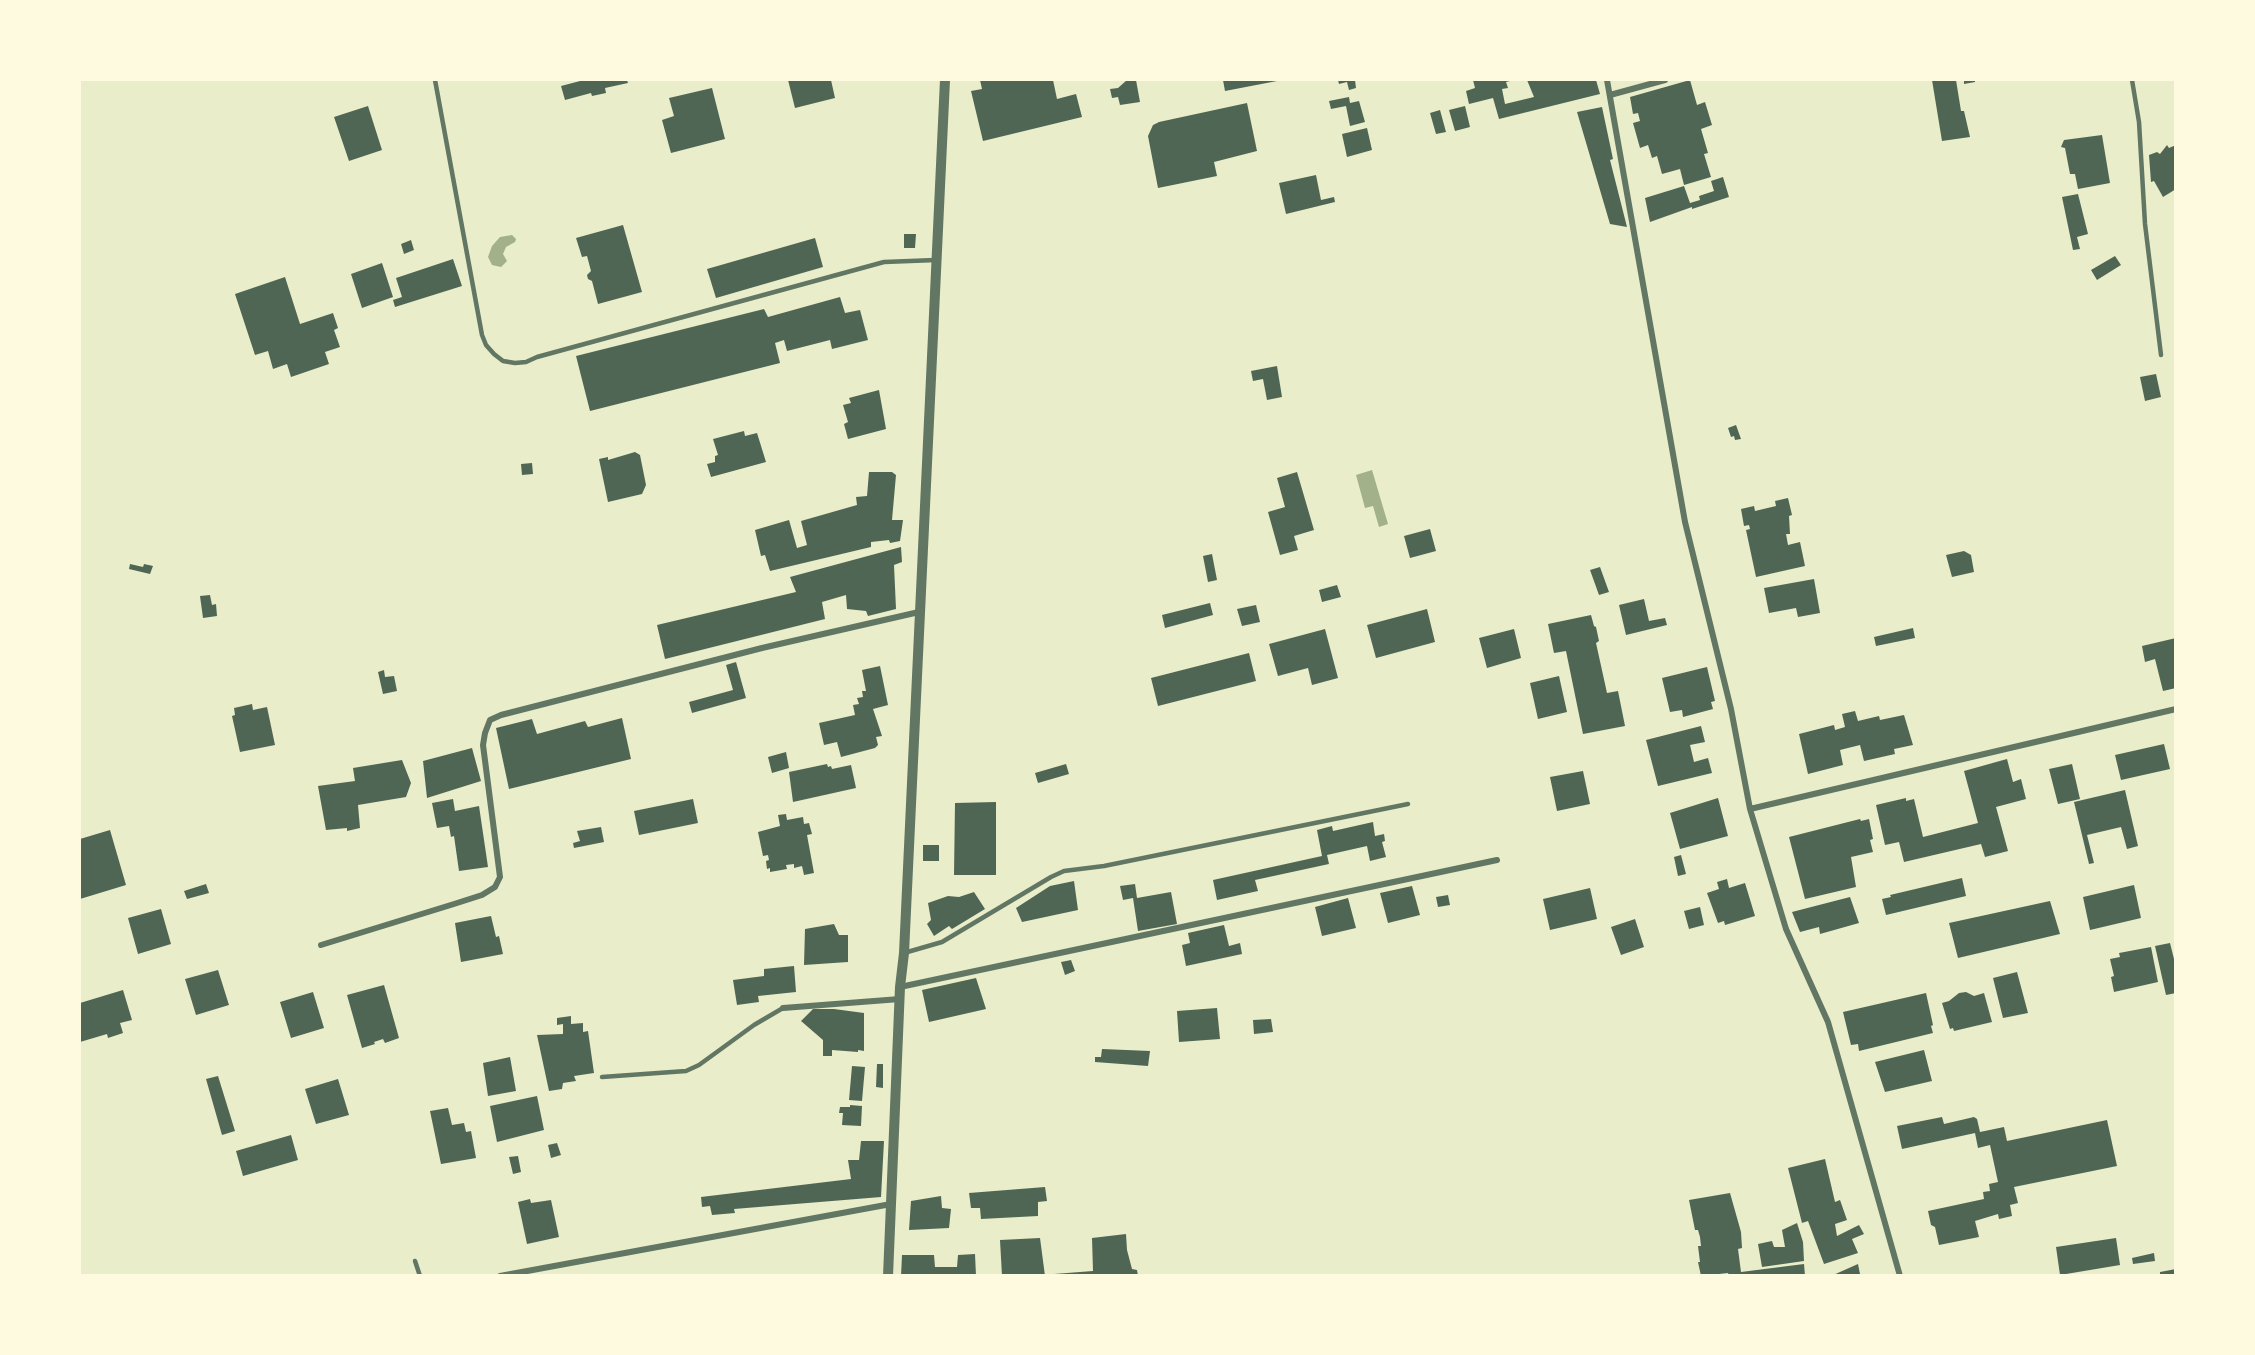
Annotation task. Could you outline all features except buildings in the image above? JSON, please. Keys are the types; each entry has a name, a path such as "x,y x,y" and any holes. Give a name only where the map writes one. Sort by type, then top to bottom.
{"street":[{"path":"888,1275 945,80"},
{"path":"1607,80 1685,522 1731,709 1749,809 1786,928 1828,1022 1900,1275"},
{"path":"1610,95 1665,80"},
{"path":"321,945 482,895 495,887 500,877 483,745 484,733 490,720 512,712 762,648 919,612"},
{"path":"1749,809 2175,709"},
{"path":"900,987 1497,860"},
{"path":"783,1008 900,999"},
{"path":"500,1275 891,1204"}],"lane":[{"path":"435,80 482,335 486,345 503,361 526,362 537,357 884,262 937,260"},
{"path":"2132,80 2139,122 2145,224 2161,355"},
{"path":"904,953 942,942 1064,871 1104,866 1408,804"},
{"path":"602,1077 686,1071 699,1065 753,1025 783,1008"},
{"path":"415,1261 420,1275"}],"shaded area":[{"path":"512,235 516,239 515,242 506,247 503,254 507,261 501,267 492,265 488,257 492,246 500,237"},
{"path":"1372,470 1388,524 1379,527 1373,506 1365,508 1356,475"}]}
